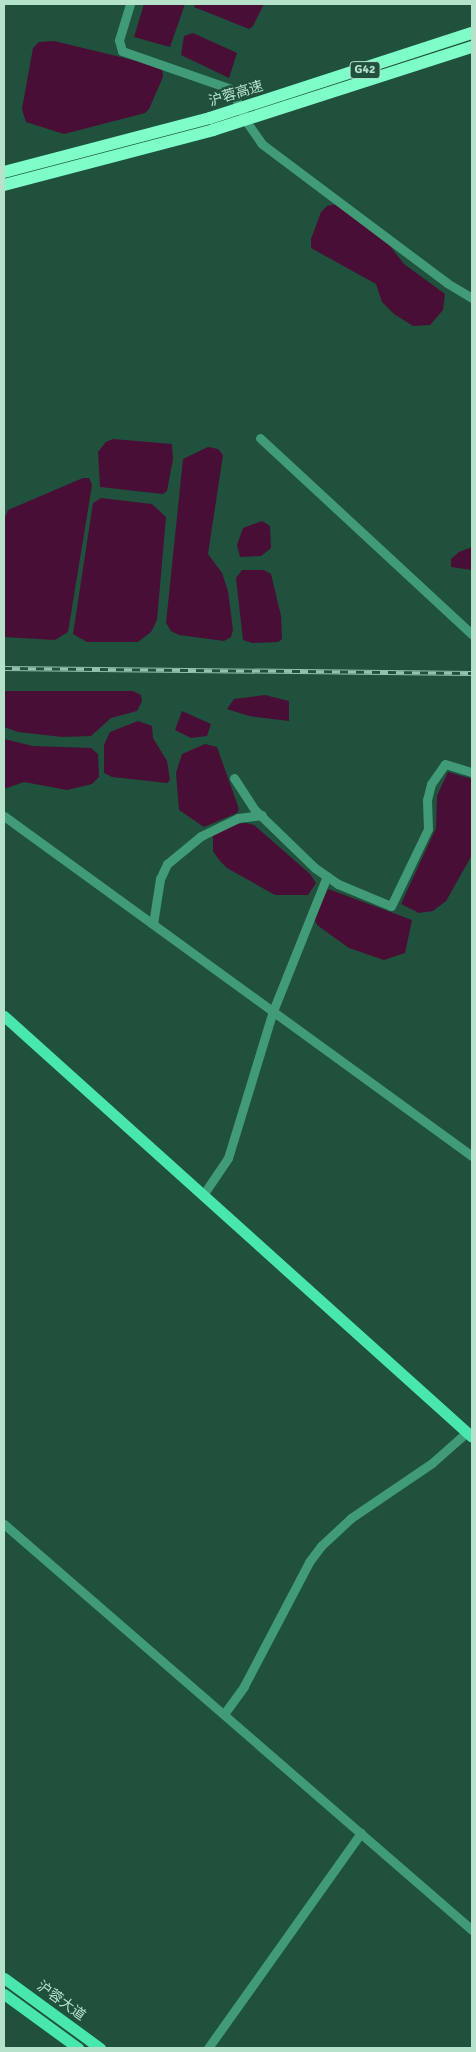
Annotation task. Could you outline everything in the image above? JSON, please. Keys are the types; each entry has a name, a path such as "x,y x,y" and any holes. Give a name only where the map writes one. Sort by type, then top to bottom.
{"highway":[{"name":"沪蓉高速","path":"259,110 472,33"},
{"name":"沪蓉高速","path":"4,185 472,47"},
{"name":"沪蓉高速","path":"4,172 191,130"}],"main road":[{"path":"4,1016 470,1434"},
{"name":"沪蓉大道","path":"4,1978 100,2048"},
{"name":"沪蓉大道","path":"4,1994 78,2048"}],"street":[{"path":"130,4 119,40 122,51 232,89 248,124 262,144 447,283 472,298"},
{"path":"260,438 472,634"},
{"path":"234,778 262,815 327,876 391,906 428,828 427,800 431,784 445,764 472,772"},
{"path":"154,924 160,879 167,864 201,836 238,818 262,815"},
{"path":"4,816 472,1156"},
{"path":"204,1195 228,1158 273,1011 327,876"},
{"path":"224,1714 244,1686 309,1562 321,1546 351,1518 432,1463 470,1434"},
{"path":"4,1524 472,1930"},
{"path":"208,2048 361,1833"}],"shaded area":[{"path":"144,4 185,4 170,47 134,37"},
{"path":"195,4 264,4 253,26 249,29 194,7"},
{"path":"193,33 237,53 229,78 181,55 184,36"},
{"path":"54,41 162,67 163,77 149,109 145,113 64,134 26,122 22,109 33,48 39,42"},
{"path":"336,204 390,246 404,264 445,294 443,310 430,325 413,326 394,314 382,302 376,284 311,248 311,239 321,212 327,206"},
{"path":"113,439 172,444 173,459 167,491 163,494 100,487 98,452 106,442"},
{"path":"208,447 218,449 223,455 208,554 222,573 228,591 233,630 231,637 224,641 179,635 171,631 166,623 183,459"},
{"path":"83,478 89,478 92,485 68,632 55,640 4,637 4,520 8,510"},
{"path":"101,498 152,504 166,517 157,620 151,632 138,642 87,642 73,634 93,503"},
{"path":"262,521 270,526 271,548 261,556 240,557 237,545 243,528"},
{"path":"472,547 472,570 451,567 451,559 459,552"},
{"path":"242,570 264,570 271,574 281,616 282,639 278,642 252,643 243,640 236,578"},
{"path":"4,691 133,691 141,695 142,701 137,711 111,718 91,736 62,737 18,732 4,727"},
{"path":"265,695 289,701 289,721 249,716 227,709 234,699"},
{"path":"182,711 211,724 207,736 191,738 175,730"},
{"path":"138,721 152,726 153,738 167,761 170,780 167,783 112,777 104,773 104,745 110,732"},
{"path":"4,739 33,746 91,748 98,754 99,777 92,784 67,790 24,782 4,789"},
{"path":"205,744 217,747 239,809 237,813 204,827 179,810 176,773 182,754"},
{"path":"448,772 472,779 472,855 446,901 433,911 419,913 401,904 436,828 437,796"},
{"path":"246,823 254,825 310,874 316,883 308,895 275,895 227,868 220,861 213,851 213,836 234,824"},
{"path":"328,889 412,920 405,953 384,960 349,948 317,925 314,918"}],"railway":[{"path":"4,668 472,673"}]}
